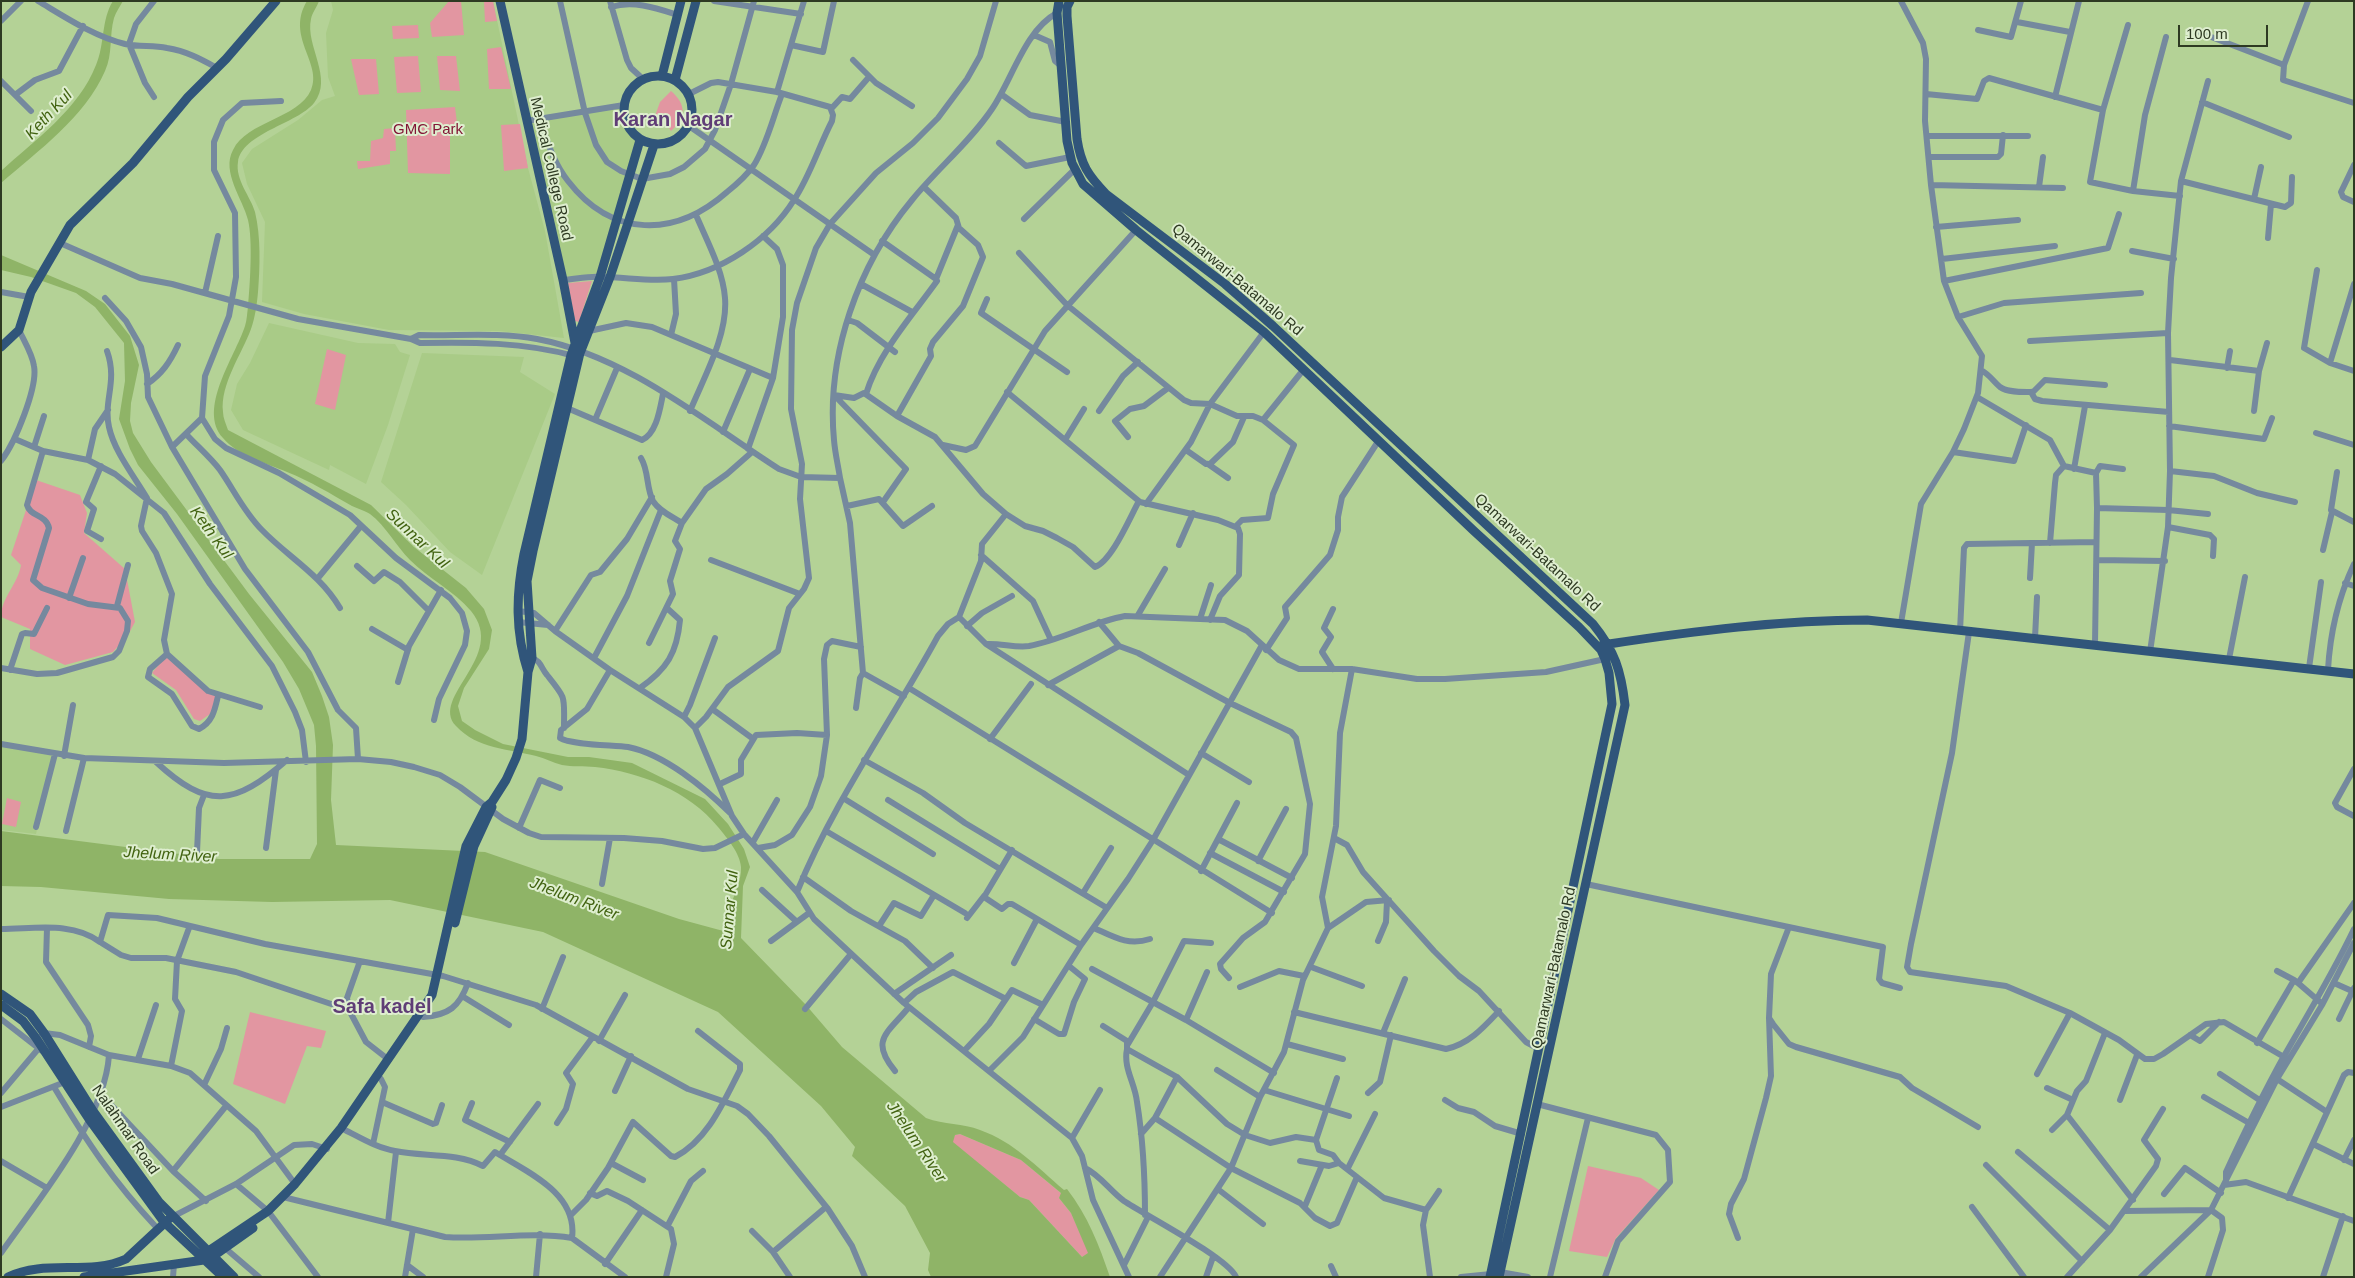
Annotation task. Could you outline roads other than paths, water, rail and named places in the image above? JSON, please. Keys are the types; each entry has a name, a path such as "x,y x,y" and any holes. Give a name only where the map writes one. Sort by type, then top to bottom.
{"main road":[{"path":"1,347 19,330 30,294 42,269 60,243 70,224 133,163 188,97 217,68 276,1"},
{"name":"Medical College Road","path":"500,1 563,280 576,352"},
{"path":"662,76 681,1"},
{"path":"675,80 696,1"},
{"name":"Qamarwari-Batamalo Rd","path":"1061,4 1061,66 1070,157 1083,184 1136,230 1264,332 1579,627 1601,650 1605,659 1610,679 1612,704 1539,1049 1495,1275"},
{"name":"Qamarwari-Batamalo Rd","path":"1061,4 1078,148 1080,158 1090,178 1106,194 1225,284 1273,326 1593,624 1609,644 1622,682 1625,705 1538,1104 1495,1275"},
{"path":"662,76 675,80 689,94 693,115 689,126 676,141 654,145 640,140 628,127 624,105 629,92 643,79 662,76"},
{"path":"528,672 518,622 518,587 524,554 576,352 640,140"},
{"path":"285,1198 295,1184 345,1130 434,1001 470,846 516,758 522,739 528,672 532,658 527,581 567,408 576,352 589,331 610,277 654,145"},
{"path":"1496,551 1504,541"},
{"path":"1579,627 1609,644 1696,633 1833,620 1901,623 2354,674"},
{"path":"1576,877 1586,884"},
{"path":"84,1277 128,1275 208,1256 225,1248 269,1212 285,1198 326,1149 428,1002 441,975"},
{"name":"Nalahmar Road","path":"1,994 30,1014 47,1054 65,1082 168,1219 234,1277"},
{"name":"Nalahmar Road","path":"1,1005 40,1035 91,1115"},
{"path":"208,1256 269,1212"},
{"path":"8,1277 34,1270 108,1267 126,1260 168,1219"},
{"name":"Nalahmar Road","path":"208,1256 223,1277"}],"street":[{"path":"1,21 21,1"},
{"path":"38,1 86,28 118,41 143,47 166,47 188,52 217,68"},
{"path":"154,1 136,24 129,44 145,83 154,97"},
{"path":"560,1 585,113 596,146 607,162 630,176 642,179 658,178 684,167 705,148 710,140 731,84 753,4"},
{"path":"714,1 753,4 801,14"},
{"path":"539,119 552,154 569,183 585,198 617,220 646,226 661,225 696,215 716,202 751,169 759,155 779,93 804,1"},
{"path":"791,45 823,52 834,1"},
{"path":"695,728 710,712 728,687 778,651 789,608 808,583 809,572 800,499 804,477 791,408 792,330 797,303 816,248 830,224 876,173 926,130 950,103 980,56 996,1"},
{"path":"1900,1 1925,52 1928,157 1944,281 1958,317 1982,356 1977,397 1953,452 1921,504 1901,623"},
{"path":"1978,30 2009,38 2014,34 2021,1"},
{"path":"2055,97 2079,1"},
{"path":"2308,1 2284,66 2283,80 2286,83 2354,104"},
{"path":"643,79 627,60 611,4 636,4 678,15"},
{"path":"856,708 860,678 863,673 861,646 847,506 834,440 834,395 848,320 873,254 904,209 971,136 1000,94 1010,73 1034,35 1045,20 1061,4"},
{"path":"2017,22 2070,32"},
{"path":"2128,25 2103,110 2090,182 2133,191 2180,196"},
{"path":"15,95 35,80 59,71 86,28"},
{"path":"2201,33 2284,66"},
{"path":"1034,35 1050,42 1055,61 1061,66"},
{"path":"2133,191 2145,116 2166,37"},
{"path":"853,60 869,77 912,106"},
{"path":"563,280 600,277 674,279 717,266 741,253 763,236 795,200 832,121 831,109 842,97 849,100 869,77"},
{"path":"1926,94 1977,99 1984,81 1989,78 2103,110"},
{"path":"1,81 31,111"},
{"path":"2150,652 2165,561 2168,527 2170,360 2168,333 2180,196 2182,181 2208,81"},
{"path":"689,94 714,82 779,93 824,104 831,109"},
{"path":"1000,94 1030,115 1066,122"},
{"path":"281,101 242,103 223,120 214,142 214,170 231,202 236,223 236,277 233,301 205,376 202,418 215,439 226,448 313,492 350,515 396,558 450,598 462,613 467,630 465,644 440,699 434,720"},
{"path":"2202,102 2290,137"},
{"path":"526,121 585,113 624,105"},
{"path":"689,126 873,254"},
{"path":"1928,157 1998,157 2001,154 2003,135"},
{"path":"1927,136 2028,136"},
{"path":"999,143 1026,166 1070,157"},
{"path":"2039,187 2043,157"},
{"path":"2354,165 2341,192 2344,197 2354,202"},
{"path":"2254,199 2261,167"},
{"path":"1024,219 1075,169"},
{"path":"2182,181 2271,204 2290,205 2292,177"},
{"path":"1931,185 2063,188"},
{"path":"897,416 931,356 930,349 933,342 963,306 981,265 982,252 958,225 956,218 924,187"},
{"path":"2268,238 2271,204"},
{"path":"1944,281 2108,248 2119,214"},
{"path":"690,410 714,354 724,314 725,298 717,266 696,215"},
{"path":"1936,227 2018,220"},
{"path":"882,241 936,280 958,225"},
{"path":"943,445 966,450 973,449 1033,349 1067,305 1136,230"},
{"path":"205,294 218,236"},
{"path":"649,643 668,609 674,593 670,581 680,550 675,539 682,523 708,486 727,474 750,450 774,378 783,317 783,265 777,249 763,236"},
{"path":"60,243 126,274 298,319 411,338 420,343 482,342 576,352 616,368 663,394 779,469 804,477 840,478"},
{"path":"1942,259 2055,246"},
{"path":"2132,251 2174,258"},
{"path":"1019,253 1067,305 1168,388 1191,404 1210,404 1237,416 1253,416 1264,420 1294,445 1273,494 1268,518 1242,520 1236,526"},
{"path":"2317,270 2304,345 2308,351 2330,363 2354,371"},
{"path":"671,335 676,314 674,279"},
{"path":"866,394 870,379 892,350 937,281"},
{"path":"861,284 912,312"},
{"path":"2330,363 2354,284"},
{"path":"1,292 30,294"},
{"path":"1958,317 2004,303 2141,293"},
{"path":"105,298 118,310 135,334 145,361 150,404 172,447 245,569 308,652 338,710 356,728 358,759"},
{"path":"987,299 981,313 1067,372"},
{"path":"848,320 857,323 892,350"},
{"path":"589,331 617,324 637,324 671,335 774,378"},
{"path":"1,461 15,439 35,374 32,357 19,330"},
{"path":"1146,504 1186,450 1210,404 1264,332"},
{"path":"2030,341 2168,333"},
{"path":"2254,411 2259,371 2267,343"},
{"path":"147,384 161,374 178,345"},
{"path":"2227,368 2230,350"},
{"path":"107,351 111,364 112,379 108,426 115,443 147,498 141,526 142,531 156,553 172,594 165,632 164,647 167,654 200,686 218,696 240,699 260,707"},
{"path":"2170,360 2259,371"},
{"path":"1099,411 1123,376 1138,362"},
{"path":"595,420 616,368"},
{"path":"723,432 750,369"},
{"path":"1264,420 1304,369"},
{"path":"1981,370 1989,374 2004,389 2031,392 2045,380 2105,386"},
{"path":"1128,437 1116,424 1116,420 1130,408 1144,406 1168,388"},
{"path":"1007,392 1139,501 1193,513 1236,526 1240,534 1239,575 1220,596 1210,620"},
{"path":"2031,392 2035,399 2042,401 2169,412"},
{"path":"834,395 854,398 862,393 866,394 897,416 924,429 943,445 983,494 1006,514 1025,526 1058,538 1073,547 1097,567 1115,545 1139,501"},
{"path":"567,408 639,440 644,439 658,418 663,394"},
{"path":"834,395 906,469 883,502"},
{"path":"1977,397 2050,440 2064,466 2096,473"},
{"path":"2074,469 2085,406"},
{"path":"1065,440 1084,409"},
{"path":"88,460 95,429 108,410"},
{"path":"34,447 44,416"},
{"path":"1208,464 1232,442 1244,417"},
{"path":"172,447 202,418"},
{"path":"2169,426 2264,438 2272,418"},
{"path":"1953,452 2014,461 2026,425"},
{"path":"186,434 219,469 243,507 261,529 318,578 330,591 340,608"},
{"path":"2316,434 2354,444"},
{"path":"15,439 43,451 88,460 101,466 147,498 173,524 210,584 272,666 285,690 302,730 309,762"},
{"path":"990,1070 1012,1049 1034,1019 1153,840 1230,703 1264,647 1287,618 1285,607 1320,569 1333,551 1342,497 1379,440"},
{"path":"1186,450 1228,478"},
{"path":"1,668 37,674 56,673 113,657 119,651 127,630 125,613 117,606 99,606 69,598 42,588 33,580 49,528 46,520 29,511 27,505 43,451"},
{"path":"641,458 645,466 652,497 661,510 682,523"},
{"path":"101,466 86,502 94,509 87,531 101,539"},
{"path":"2050,543 2056,475 2064,466"},
{"path":"2094,644 2097,560 2096,473 2100,466 2123,470"},
{"path":"2170,471 2214,476 2258,492 2295,502"},
{"path":"2324,550 2332,512 2330,507 2337,472"},
{"path":"555,631 591,575 600,572 627,539 652,497"},
{"path":"847,506 877,500 883,502 903,526 932,506"},
{"path":"2097,508 2168,510 2208,514"},
{"path":"594,658 627,596 661,510"},
{"path":"2332,512 2354,522"},
{"path":"1179,545 1193,513"},
{"path":"797,892 813,852 864,760 942,631 959,617 981,555 984,540 1006,514"},
{"path":"318,578 361,526"},
{"path":"2168,527 2210,535 2214,539 2213,556"},
{"path":"2096,542 1989,542 1966,544 1965,631 1952,753 1908,968 1910,972 1919,975 2006,986 2070,1013 2105,1034 2119,1040 2137,1055 2145,1058 2154,1059 2206,1024 2219,1022 2229,1025 2284,1057"},
{"path":"2030,578 2032,543"},
{"path":"981,555 1033,601 1051,640"},
{"path":"69,598 83,558"},
{"path":"711,560 800,594"},
{"path":"2097,560 2165,561"},
{"path":"2328,670 2333,626 2345,583 2354,564"},
{"path":"117,606 128,565"},
{"path":"357,566 374,581 384,572 394,577 428,610"},
{"path":"1138,616 1165,569"},
{"path":"2229,660 2246,577"},
{"path":"2309,668 2321,582"},
{"path":"2345,583 2354,586"},
{"path":"1200,619 1211,585"},
{"path":"398,682 408,650 440,590"},
{"path":"966,626 982,613 1012,596"},
{"path":"2035,638 2037,597"},
{"path":"10,670 22,634 34,634 47,608"},
{"path":"640,688 662,672 674,651 680,620 668,609"},
{"path":"1333,609 1324,628 1331,638 1322,652 1333,670"},
{"path":"518,611 528,610 534,613 548,626 610,670 684,717 695,728 741,836 753,842 797,892 809,913 894,994 1072,1138 1085,1168 1093,1200 1129,1277"},
{"path":"986,644 1002,643 1022,647 1051,640 1099,622 1138,616 1226,620 1237,625 1279,660 1299,669 1352,669 1416,679 1481,678 1564,670 1605,659"},
{"path":"959,617 986,644 1189,775"},
{"path":"518,622 548,626"},
{"path":"1099,622 1119,646 1138,653 1230,703 1291,732 1296,738 1310,804 1305,854 1272,913 1258,929 1238,943 1222,962 1220,968 1228,978"},
{"path":"372,628 408,650"},
{"path":"684,717 715,638"},
{"path":"758,848 785,841 798,826 810,807 821,776 827,735 826,648 832,641 861,646"},
{"path":"1048,685 1119,646"},
{"path":"167,654 150,669 148,677 178,700 192,726 199,729 207,723 214,712 218,696"},
{"path":"532,658 538,661 563,694 564,728"},
{"path":"1328,928 1322,897 1334,838 1340,786 1340,733 1352,669"},
{"path":"610,670 587,708 564,728 559,736 563,740 630,748 661,761 702,786 732,816"},
{"path":"863,673 904,696"},
{"path":"990,739 1031,684"},
{"path":"909,688 1201,871 1272,913"},
{"path":"64,756 73,705"},
{"path":"715,711 752,738"},
{"path":"720,784 741,774 741,760 752,738 762,733 827,735"},
{"path":"1,744 64,756 156,762 224,763 287,760 309,762 358,759 414,767 440,776 460,787 519,828 541,837 662,841 703,850 721,845 741,836"},
{"path":"1201,753 1248,782"},
{"path":"36,827 55,754"},
{"path":"66,830 84,758"},
{"path":"156,762 174,778 204,795 234,794 276,770 287,760"},
{"path":"864,760 923,793 965,823 1107,908"},
{"path":"2354,769 2335,803 2337,807 2354,816"},
{"path":"266,848 276,770"},
{"path":"519,828 540,780 560,788"},
{"path":"197,852 199,808 204,795"},
{"path":"843,798 933,854"},
{"path":"753,842 777,800"},
{"path":"888,800 1000,870"},
{"path":"1201,871 1237,803"},
{"path":"1258,861 1286,809"},
{"path":"826,831 966,916 984,896 1012,850"},
{"path":"602,884 610,838"},
{"path":"1334,838 1347,845 1363,872 1434,951 1499,1011 1526,1042 1539,1049"},
{"path":"1218,840 1292,878"},
{"path":"1083,893 1111,848"},
{"path":"1210,853 1284,892"},
{"path":"803,877 851,911 905,941 933,968"},
{"path":"1586,884 1883,947 1879,979 1882,983 1900,988"},
{"path":"762,890 797,922"},
{"path":"879,926 894,903 921,916 934,895"},
{"path":"984,896 1002,910 1010,904 1082,945"},
{"path":"1160,1277 1185,1237 1219,1190 1231,1168 1262,1093 1274,1073 1287,1044 1304,976 1328,928 1366,902 1388,900"},
{"path":"1378,941 1386,922 1388,900"},
{"path":"2257,1043 2296,982 2354,903"},
{"path":"771,940 809,913"},
{"path":"100,942 106,918 111,914 157,918 189,928 441,975 525,1000 595,1039 631,1056 688,1089 737,1106 759,1124 826,1207 852,1246 865,1277"},
{"path":"1014,963 1037,919"},
{"path":"1738,1238 1729,1214 1731,1204 1744,1179 1771,1076 1771,974 1789,926"},
{"path":"47,928 46,962 88,1025 91,1036 89,1047"},
{"path":"1,929 47,928 77,930 121,955 130,958 166,958 236,972 349,1010"},
{"path":"171,1066 182,1011 175,999 177,961 189,928"},
{"path":"1094,928 1122,941 1131,943 1150,940"},
{"path":"2141,1277 2211,1210 2277,1079 2320,1003 2354,930"},
{"path":"1124,1266 1147,1216 1145,1175 1137,1100 1126,1066 1128,1047 1184,941 1210,943"},
{"path":"2225,1183 2226,1172 2249,1123 2284,1057 2334,983 2354,943"},
{"path":"805,1010 851,954"},
{"path":"894,994 951,955"},
{"path":"542,1009 563,957"},
{"path":"360,961 347,998 349,1010 366,1042 389,1060"},
{"path":"1034,1019 1059,1034 1064,1034 1074,1002 1085,979 1069,966"},
{"path":"1310,966 1362,986"},
{"path":"1092,969 1186,1020 1274,1073"},
{"path":"1240,987 1279,971 1304,976"},
{"path":"895,1071 882,1053 882,1042 916,992 954,972 1006,999"},
{"path":"1186,1020 1206,972"},
{"path":"2277,972 2296,982 2320,1003"},
{"path":"1383,1033 1405,979"},
{"path":"423,1017 445,1013 462,996 468,983"},
{"path":"2334,983 2353,990 2339,1019"},
{"path":"964,1051 989,1024 1014,989 1043,1005"},
{"path":"557,1123 566,1108 573,1084 566,1073 595,1039 625,995"},
{"path":"462,996 510,1026"},
{"path":"138,1060 156,1005"},
{"path":"1294,1012 1446,1049 1457,1047 1477,1034 1499,1011"},
{"path":"2037,1074 2070,1013"},
{"path":"1770,1018 1789,1044 1900,1078 1912,1088 1978,1127"},
{"path":"1,1019 47,1054"},
{"path":"2190,1035 2200,1041 2219,1022"},
{"path":"1103,1026 1128,1047 1177,1077 1227,1124 1245,1135 1270,1144 1296,1137 1316,1140"},
{"path":"204,1085 227,1028"},
{"path":"571,1215 590,1193 611,1163 633,1122 672,1156 678,1156 701,1136 724,1101 740,1064 698,1031"},
{"path":"2052,1130 2068,1116 2077,1091 2086,1081 2105,1034"},
{"path":"40,1035 60,1035 109,1054 171,1066 190,1074 256,1132 295,1184"},
{"path":"1368,1093 1380,1082 1391,1035"},
{"path":"1287,1044 1343,1059"},
{"path":"1,1092 39,1048"},
{"path":"1,1253 82,1134 106,1080 109,1054"},
{"path":"2120,1100 2137,1055"},
{"path":"615,1091 631,1056"},
{"path":"1217,1070 1262,1093 1349,1116"},
{"path":"2288,1198 2344,1075 2348,1072 2354,1074"},
{"path":"2220,1074 2261,1101"},
{"path":"1141,1134 1154,1118 1177,1077"},
{"path":"1337,1078 1316,1140 1320,1150 1334,1154 1340,1163 1384,1198 1426,1210"},
{"path":"373,1144 385,1088 381,1079"},
{"path":"2277,1079 2328,1112"},
{"path":"1,1107 65,1082"},
{"path":"54,1087 111,1177 157,1228"},
{"path":"2048,1088 2074,1100"},
{"path":"1072,1138 1100,1090"},
{"path":"101,1094 173,1171 206,1201"},
{"path":"2204,1097 2249,1123"},
{"path":"1445,1100 1458,1108 1474,1112 1495,1126 1522,1134"},
{"path":"382,1102 433,1124 436,1123 442,1105"},
{"path":"472,1103 465,1120 510,1142"},
{"path":"500,1155 538,1104"},
{"path":"1538,1104 1656,1135 1668,1150 1670,1182 1618,1241 1605,1277"},
{"path":"173,1171 226,1106"},
{"path":"2067,1277 2110,1230 2158,1162 2144,1140 2163,1109"},
{"path":"1348,1168 1375,1114"},
{"path":"2068,1116 2133,1200"},
{"path":"1154,1118 1231,1168 1305,1206 1319,1221 1330,1226 1336,1225 1357,1177"},
{"path":"1550,1277 1588,1118"},
{"path":"345,1130 373,1144 396,1152 462,1158 485,1166 493,1152 500,1155 547,1184 571,1215 572,1238"},
{"path":"2344,1160 2354,1140"},
{"path":"168,1219 236,1184 294,1145 302,1142 326,1149"},
{"path":"2313,1144 2354,1164"},
{"path":"388,1223 396,1152"},
{"path":"2018,1152 2110,1230"},
{"path":"1,1161 47,1188"},
{"path":"1300,1161 1332,1166 1340,1163"},
{"path":"611,1163 643,1180"},
{"path":"1305,1206 1322,1165"},
{"path":"1986,1165 2082,1261"},
{"path":"1085,1168 1094,1173 1121,1199 1185,1237 1230,1269 1236,1277"},
{"path":"2164,1194 2185,1168 2221,1193"},
{"path":"668,1225 691,1181 703,1171"},
{"path":"2225,1183 2246,1182 2354,1221"},
{"path":"236,1184 269,1212 318,1277"},
{"path":"1219,1190 1264,1224"},
{"path":"590,1193 597,1196 606,1191 668,1225 674,1238 666,1277"},
{"path":"1430,1277 1422,1225 1426,1210 1439,1191"},
{"path":"285,1198 445,1237 472,1239 540,1234 572,1238 625,1277"},
{"path":"773,1252 826,1207"},
{"path":"1972,1207 2024,1277"},
{"path":"605,1264 642,1210"},
{"path":"2124,1212 2211,1210 2222,1218 2224,1224 2208,1277"},
{"path":"2323,1277 2343,1216"},
{"path":"405,1277 413,1229"},
{"path":"752,1231 773,1252 790,1277"},
{"path":"536,1277 540,1234"},
{"path":"225,1248 259,1277"},
{"path":"1206,1277 1213,1256"},
{"path":"173,1277 174,1264"},
{"path":"407,1266 423,1277"},
{"path":"1331,1266 1336,1277"},
{"path":"1461,1277 1495,1275 1528,1277"}],"water":[{"name":"Keth Kul","path":"113,1 123,1 114,18 107,65 96,88 73,118 45,146 1,183 1,171 55,123 79,96 99,57 109,8"},
{"path":"307,1 319,1 312,17 310,29 320,73 319,93 314,103 306,110 259,136 249,144 242,152 238,162 239,175 253,206 257,222 259,272 255,316 247,339 232,369 223,401 223,414 228,430 371,505 414,547 466,588 484,609 492,630 489,649 464,688 458,706 462,721 503,744 568,757 589,757 632,763 705,799 728,824 744,849 750,867 743,886 741,938 806,1005 842,1047 926,1118 974,1128 1004,1141 1025,1156 1064,1190 1067,1189 1092,1231 1110,1277 931,1277 928,1270 930,1253 905,1206 852,1156 855,1147 821,1106 718,1012 543,932 390,900 272,902 169,899 41,887 1,886 1,831 219,859 310,859 317,844 314,725 299,689 283,662 177,514 138,465 130,449 119,419 125,381 124,343 95,307 76,293 31,277 1,270 1,255 86,291 105,304 130,336 139,365 131,403 130,421 133,433 151,462 249,594 312,672 322,696 329,717 333,745 331,800 336,845 485,852 679,919 727,932 729,912 740,878 741,867 736,851 706,814 693,803 662,785 629,773 595,767 562,765 539,757 483,744 464,734 456,726 450,715 452,702 475,660 480,644 480,628 471,611 457,597 410,560 381,524 370,514 304,479 236,450 223,438 216,426 214,413 220,383 246,324 250,275 250,229 231,176 230,158 240,140 249,132 295,108 311,90 312,70 302,38 301,14","holes":["960,1134 1021,1160 1061,1193 1059,1198 1071,1213 1088,1253 1082,1257 1029,1200 1020,1197 953,1142 955,1135"]}],"district":[{"name":"Karan Nagar","path":"673,120"},
{"name":"Safa kadel","path":"382,1007"}],"park label":[{"name":"GMC Park","path":"428,130"}],"water label":[{"name":"Sunnar Kul","path":"417,539"},
{"name":"Jhelum River","path":"170,855"},
{"name":"Jhelum River","path":"574,899"},
{"name":"Sunnar Kul","path":"730,910"},
{"name":"Jhelum River","path":"916,1142"}]}
